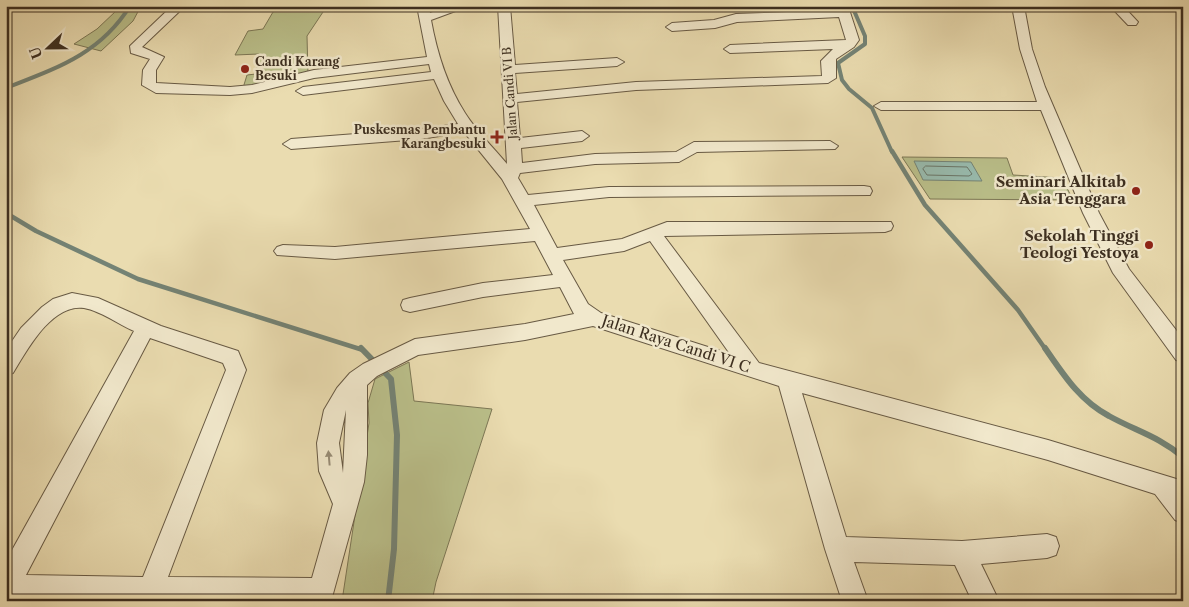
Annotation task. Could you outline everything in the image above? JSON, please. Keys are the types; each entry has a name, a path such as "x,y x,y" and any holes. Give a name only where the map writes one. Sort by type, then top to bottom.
{"street":[{"path":"179,6 136,46 136,50 157,54 158,57 149,68 148,77 149,85 156,90 230,91 252,89 314,74 434,62"},
{"path":"424,12 463,6"},
{"name":"Jalan Candi VI B","path":"504,6 513,144 513,174"},
{"path":"1018,6 1031,69 1090,214 1122,273 1183,354"},
{"path":"1116,6 1132,22"},
{"path":"519,98 664,85 823,80 829,78 828,62 831,56 851,44 853,40 843,10 736,18 715,24 672,27"},
{"name":"Jalan Raya Candi VI C","path":"424,12 434,62 467,127 513,174 523,201 580,309 594,318 753,370 1048,450 1173,490"},
{"path":"730,49 851,44"},
{"path":"349,58 434,62"},
{"path":"303,91 434,62"},
{"path":"508,70 569,64 617,62"},
{"path":"881,106 1047,106"},
{"path":"291,144 421,134 467,127"},
{"path":"513,144 582,136"},
{"path":"513,174 595,159 679,157 694,147 830,146"},
{"path":"523,201 609,192 864,191"},
{"path":"550,255 624,245 667,228 886,226"},
{"path":"653,233 753,370"},
{"path":"283,251 335,253 540,234"},
{"path":"410,305 483,290 564,280"},
{"path":"6,367 39,320 57,306 82,300 145,328 231,357 236,370 151,588"},
{"path":"145,328 6,587 151,588 320,596 345,504 353,482 363,374 405,350 525,332 594,318"},
{"path":"788,380 855,601"},
{"path":"1173,490 1183,512"},
{"path":"838,549 962,553 1047,546"},
{"path":"962,553 986,601"}],"green space":[{"path":"117,6 141,6 133,21 101,51 74,44 97,29 117,10"},
{"path":"290,6 327,6 307,36 308,74 243,88 247,75 256,74 259,54 235,55 248,31 263,29 273,12"},
{"path":"902,157 1007,158 1013,175 1062,178 1073,200 930,199"},
{"path":"409,362 414,401 492,409 436,582 432,601 342,601 369,423 368,403 375,379"}],"water":[{"path":"914,161 971,162 982,181 923,180"}],"waterway":[{"path":"6,88 43,74 76,58 105,36 130,6"},
{"path":"852,6 865,36 865,44 838,63 842,80 849,89 872,108 892,152"},
{"path":"892,151 925,205 1018,310 1046,350"},
{"path":"6,213 36,231 138,279 363,350"},
{"path":"1045,348 1073,386 1089,403 1109,416 1165,444 1183,457"},
{"path":"363,350 391,379 397,435 394,549 388,601"}],"place":[{"name":"Candi Karang Besuki","path":"245,69"},
{"name":"Puskesmas Pembantu Karangbesuki","path":"497,137"},
{"name":"Seminari Alkitab Asia Tenggara","path":"1136,191"},
{"name":"Sekolah Tinggi Teologi Yestoya","path":"1149,245"}]}
